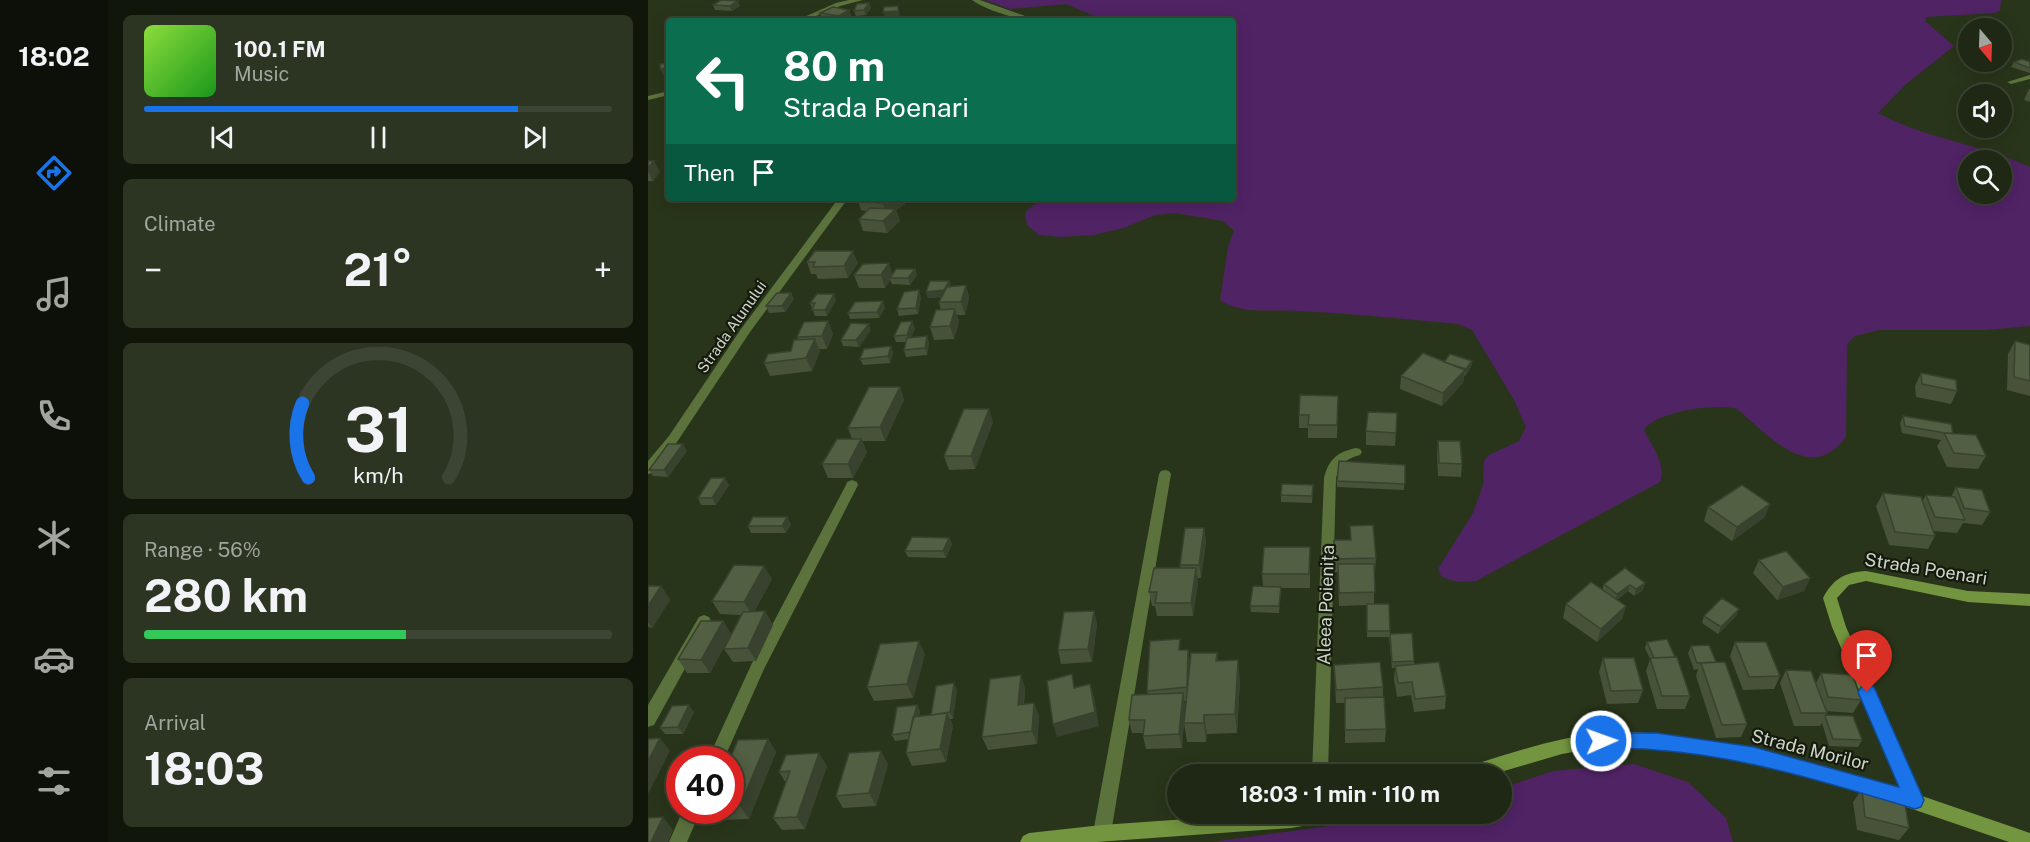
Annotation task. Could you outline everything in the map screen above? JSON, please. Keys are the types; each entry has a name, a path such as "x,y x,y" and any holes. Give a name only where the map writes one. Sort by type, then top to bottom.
{"street":[{"path":"805,18 838,4 860,0"},
{"path":"975,0 1026,18"},
{"path":"2011,82 2030,78"},
{"path":"648,98 666,94"},
{"name":"Strada Alunului","path":"648,470 673,439 745,332 841,201"},
{"name":"Aleea Poienița","path":"1320,764 1330,478 1335,460 1342,455 1356,452"},
{"path":"1102,833 1165,474"},
{"path":"722,746 757,668 852,485"},
{"name":"Strada Poenari","path":"1915,800 1839,627 1830,598 1838,583 1850,577 1866,576 1971,597 2008,601 2030,600"},
{"path":"648,720 704,621"},
{"name":"Strada Morilor","path":"1505,764 1584,742 1619,739 1754,756 1915,800 2030,841"},
{"path":"678,842 686,824"},
{"path":"1029,842 1207,824"}],"shaded area":[{"path":"985,0 2001,0 2000,10 1995,13 1926,17 1925,21 1954,46 1906,84 1878,113 1915,129 1982,150 1958,150 1958,204 2012,204 2012,159 2030,167 2030,326 1986,330 1879,330 1855,336 1847,344 1846,437 1832,451 1818,457 1804,456 1790,451 1737,409 1702,408 1673,413 1661,418 1644,430 1660,462 1662,476 1660,482 1476,581 1450,580 1441,576 1438,569 1473,513 1483,485 1484,461 1489,455 1519,441 1526,427 1514,400 1472,330 1458,324 1336,313 1247,310 1228,305 1220,300 1228,247 1234,231 1223,221 1175,213 1155,215 1124,228 1094,235 1061,237 1039,235 1027,225 1025,212 1039,201 1236,201 1236,18 1099,18 1066,4 1010,9"},
{"path":"1634,764 1688,782 1726,818 1733,842 1212,842 1344,824 1512,824 1512,785 1553,771"}],"building":[{"path":"721,0 738,1 730,6 713,5"},
{"path":"869,3 864,10 854,11 857,4"},
{"path":"898,6 898,11 883,12 884,7"},
{"path":"833,7 849,10 839,16 820,13"},
{"path":"2022,59 2030,62 2030,68 2014,62"},
{"path":"666,63 666,68 660,69 660,64"},
{"path":"870,201 888,201 883,204"},
{"path":"870,208 896,209 883,221 859,219"},
{"path":"815,251 853,251 844,266 813,267 815,262 807,262"},
{"path":"889,263 881,275 854,275 863,264"},
{"path":"896,269 915,269 908,278 890,278"},
{"path":"930,281 949,281 944,290 926,292"},
{"path":"966,285 961,302 939,302 947,287"},
{"path":"919,290 916,308 897,309 904,292"},
{"path":"777,293 791,293 782,306 766,306"},
{"path":"817,294 834,294 825,310 812,310 815,303 810,303"},
{"path":"883,301 877,312 848,313 855,302"},
{"path":"955,309 950,326 930,327 936,310"},
{"path":"828,321 822,336 797,337 804,322"},
{"path":"912,321 907,335 894,336 901,322"},
{"path":"851,323 869,324 856,340 841,340"},
{"path":"927,336 925,348 904,350 907,338"},
{"path":"815,339 806,358 764,363 768,354 791,351 794,340"},
{"path":"2015,341 2030,345 2030,381 2014,377"},
{"path":"891,346 888,356 860,359 864,349"},
{"path":"1423,353 1465,370 1443,393 1401,376"},
{"path":"1450,354 1472,361 1466,369 1444,362"},
{"path":"1921,373 1956,380 1957,391 1922,384"},
{"path":"869,387 900,387 880,427 848,428"},
{"path":"1300,395 1338,396 1337,425 1308,425 1309,415 1299,415"},
{"path":"964,409 989,409 971,456 944,456"},
{"path":"1368,412 1397,413 1396,433 1366,431"},
{"path":"1903,416 1951,424 1953,433 1905,426"},
{"path":"1944,433 1976,435 1986,456 1954,453"},
{"path":"837,439 861,439 848,464 822,464"},
{"path":"1438,441 1460,441 1462,464 1439,463"},
{"path":"668,444 683,444 664,470 649,470"},
{"path":"1339,461 1405,465 1405,484 1337,481"},
{"path":"711,478 725,478 712,498 698,498"},
{"path":"1282,484 1313,485 1312,496 1281,495"},
{"path":"1742,485 1770,504 1737,527 1708,507"},
{"path":"1956,487 1982,490 1990,512 1964,508"},
{"path":"1883,493 1921,497 1935,536 1895,532"},
{"path":"1926,495 1955,497 1965,520 1935,517"},
{"path":"753,517 787,517 782,526 748,526"},
{"path":"1373,525 1376,558 1334,559 1334,540 1351,540 1350,526"},
{"path":"1185,528 1204,528 1199,565 1180,565"},
{"path":"912,537 949,538 943,551 905,551"},
{"path":"1264,547 1310,547 1309,574 1262,574"},
{"path":"1786,551 1810,578 1783,587 1759,560"},
{"path":"1338,564 1374,564 1375,592 1339,593"},
{"path":"734,565 764,566 744,602 712,601"},
{"path":"1154,568 1196,568 1191,603 1155,603 1157,592 1149,592"},
{"path":"1625,568 1645,583 1636,589 1630,585 1617,594 1604,584"},
{"path":"1591,582 1626,606 1601,629 1566,604"},
{"path":"648,586 661,586 648,606"},
{"path":"1253,586 1281,587 1279,606 1250,606"},
{"path":"1722,598 1739,609 1721,627 1704,616"},
{"path":"1367,604 1389,604 1390,631 1367,631"},
{"path":"765,611 748,648 724,649 743,612"},
{"path":"1094,611 1088,649 1058,650 1064,612"},
{"path":"701,621 723,621 701,660 678,659"},
{"path":"1412,633 1414,661 1392,662 1390,634"},
{"path":"1180,639 1179,650 1188,650 1187,687 1147,691 1150,641"},
{"path":"1667,639 1675,657 1654,658 1647,642"},
{"path":"919,641 907,684 867,687 880,644"},
{"path":"1735,642 1766,642 1780,676 1749,677"},
{"path":"1709,645 1716,662 1697,663 1691,646"},
{"path":"1191,653 1217,653 1216,661 1238,660 1235,714 1204,715 1204,723 1184,723"},
{"path":"1677,657 1690,696 1662,696 1650,658"},
{"path":"1603,658 1634,658 1643,690 1611,691"},
{"path":"1380,662 1383,687 1336,690 1334,665"},
{"path":"1439,662 1446,696 1415,699 1412,682 1398,683 1395,666"},
{"path":"1725,662 1747,724 1722,725 1701,663"},
{"path":"1786,670 1811,671 1827,713 1801,713"},
{"path":"1821,673 1853,675 1861,700 1828,697"},
{"path":"1072,674 1074,688 1090,684 1095,712 1053,724 1047,681"},
{"path":"1021,675 1018,705 1034,703 1032,731 982,737 990,679"},
{"path":"954,683 950,712 931,715 936,686"},
{"path":"1183,693 1179,734 1143,736 1145,720 1129,720 1132,695"},
{"path":"1384,697 1386,729 1345,730 1345,698"},
{"path":"689,705 678,727 660,728 672,706"},
{"path":"917,705 910,732 892,735 897,707"},
{"path":"947,713 940,749 906,753 913,717"},
{"path":"1826,715 1853,716 1862,740 1833,739"},
{"path":"660,738 648,761 648,739"},
{"path":"768,739 744,796 744,746 735,746 738,740"},
{"path":"881,751 869,793 836,796 849,753"},
{"path":"819,753 797,817 773,818 790,771 779,772 786,755"},
{"path":"1862,789 1904,799 1909,828 1865,817"},
{"path":"663,817 651,842 648,842 648,818"}],"route":[{"path":"1601,741 1619,739 1657,741 1754,756 1915,800 1867,692"}]}
